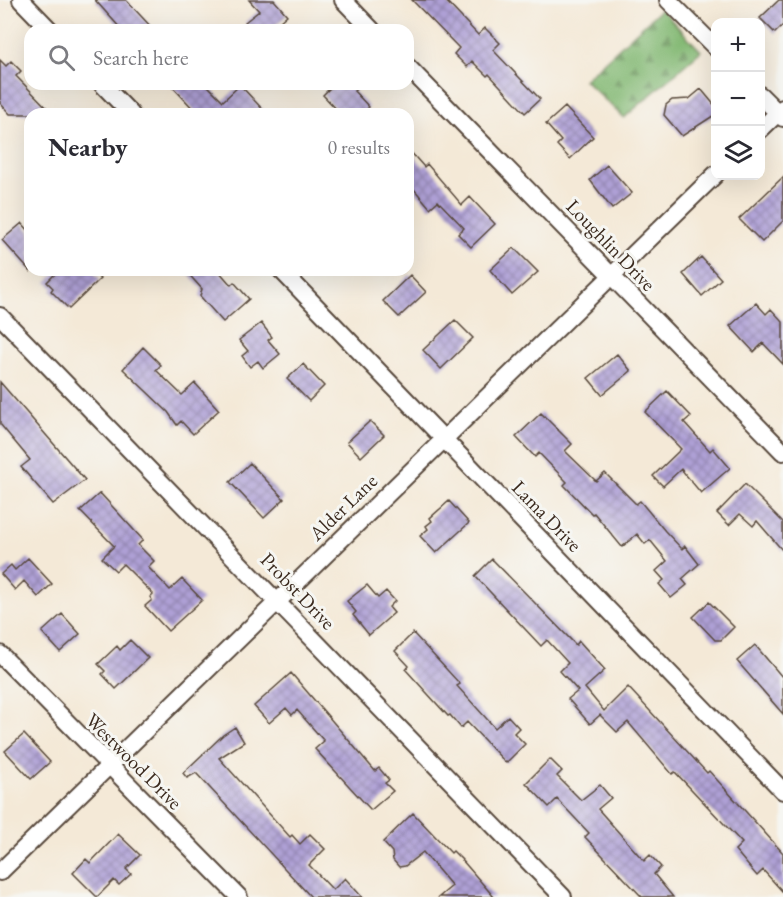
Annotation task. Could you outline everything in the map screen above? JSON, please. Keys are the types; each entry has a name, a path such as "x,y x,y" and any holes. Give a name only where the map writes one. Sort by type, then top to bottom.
{"street":[{"path":"21,0 44,24"},
{"path":"343,0 366,24"},
{"path":"668,0 711,43"},
{"name":"Loughlin Drive","path":"414,73 783,452"},
{"path":"108,90 125,108"},
{"path":"765,99 781,113 765,126"},
{"name":"Alder Lane","path":"0,872 277,599 444,440 711,179"},
{"name":"Lama Drive","path":"287,276 783,791"},
{"name":"Probst Drive","path":"0,316 277,599 563,897"},
{"name":"Westwood Drive","path":"0,654 239,897"}],"green space":[{"path":"661,9 701,51 624,118 584,80"}],"building":[{"path":"95,0 126,0 148,24 117,24"},
{"path":"249,0 274,0 287,15 277,24 247,24 245,22 259,11"},
{"path":"412,0 445,0 478,35 485,28 500,43 493,50 540,99 525,113 489,74 487,76 472,61 467,67 454,54 459,48"},
{"path":"779,0 783,0 783,25 775,33 765,23 765,18 760,18"},
{"path":"0,60 6,66 11,61 21,71 16,76 24,84 24,90 30,90 47,108 24,108 24,114 10,114 0,103"},
{"path":"701,89 711,101 711,117 682,136 664,115 666,105 672,100 689,99"},
{"path":"176,90 212,90 223,101 235,90 245,90 261,108 192,108"},
{"path":"328,90 355,90 369,107 335,108 323,95"},
{"path":"565,107 593,137 570,159 557,145 561,141 546,124"},
{"path":"414,156 424,167 427,164 462,205 470,197 495,224 471,247 458,234 464,228 438,201 430,208 414,189"},
{"path":"607,165 632,193 612,209 590,180"},
{"path":"783,177 783,221 762,242 739,219"},
{"path":"22,223 24,225 24,264 2,240"},
{"path":"514,248 538,272 512,295 490,270"},
{"path":"701,257 721,279 702,296 683,274"},
{"path":"53,276 97,276 100,279 69,309 51,291 53,288 47,282"},
{"path":"190,276 223,276 231,285 234,282 249,299 223,322 200,296 202,289"},
{"path":"409,276 426,292 399,317 383,301"},
{"path":"756,303 766,314 771,309 783,322 783,364 763,343 754,352 730,326"},
{"path":"455,320 473,338 441,369 423,350"},
{"path":"261,323 272,337 268,340 280,354 263,368 258,361 250,367 242,356 248,351 239,340"},
{"path":"143,347 161,365 156,370 182,395 195,383 219,410 193,434 181,421 177,425 168,412 123,369"},
{"path":"617,354 631,371 602,395 588,378"},
{"path":"303,364 324,386 309,401 287,379"},
{"path":"0,382 85,480 53,504 21,467 30,460 0,424"},
{"path":"667,391 691,416 684,422 710,451 713,448 730,468 701,493 681,469 663,486 653,476 681,449 645,412"},
{"path":"541,413 572,444 565,451 596,481 605,473 636,504 640,501 665,531 682,549 685,546 699,564 682,579 687,585 671,598 659,584 664,580 656,571 667,561 650,540 645,544 637,534 622,547 594,513 592,514 564,485 567,482 539,453 535,457 516,437"},
{"path":"370,421 384,435 361,457 347,442"},
{"path":"250,463 284,499 264,518 230,482"},
{"path":"745,484 783,522 783,551 757,521 753,526 740,514 729,525 717,513"},
{"path":"100,493 143,540 138,545 154,561 148,567 170,590 182,579 202,600 168,631 145,606 152,600 150,597 153,594 123,564 116,571 102,558 114,546 80,511"},
{"path":"449,501 469,523 436,553 420,536 428,529 426,526 432,521 430,518"},
{"path":"28,558 52,584 38,597 24,581 15,590 1,574 11,565 15,570"},
{"path":"492,559 576,645 579,641 605,670 585,688 604,711 628,687 707,773 709,771 783,853 783,892 763,870 757,876 735,850 742,843 675,772 672,774 628,722 617,732 600,715 590,724 568,699 578,691 560,671 568,663 547,640 541,646 475,576"},
{"path":"367,585 378,598 386,591 395,601 389,607 394,613 369,635 353,615 356,612 347,601"},
{"path":"709,602 734,627 721,640 715,640 693,617"},
{"path":"62,614 80,634 60,652 42,632"},
{"path":"413,633 460,684 457,686 495,728 508,716 519,728 514,733 525,744 506,763 467,722 461,728 450,715 448,716 406,670 409,666 395,651"},
{"path":"130,640 148,658 116,689 102,674 105,671 98,664 117,646 120,650"},
{"path":"755,645 783,678 783,714 737,661"},
{"path":"291,673 375,771 379,768 389,780 385,783 393,791 371,810 315,749 324,741 297,710 292,715 286,708 269,723 254,706"},
{"path":"235,727 244,742 219,758 290,837 292,835 300,844 310,834 325,849 309,865 333,890 345,878 362,897 311,897 196,773 187,778 183,773 223,735"},
{"path":"24,734 50,762 31,779 5,751"},
{"path":"550,759 562,771 557,776 581,800 600,785 611,798 598,809 644,861 650,855 661,867 654,874 673,897 642,897 585,837 589,833 557,799 549,807 526,783"},
{"path":"413,813 451,853 453,851 462,860 494,897 439,897 452,886 423,852 405,866 399,867 393,860 392,852 383,842"},
{"path":"118,834 140,855 126,869 131,874 119,885 114,880 97,897 73,873 86,859 90,863"}]}
